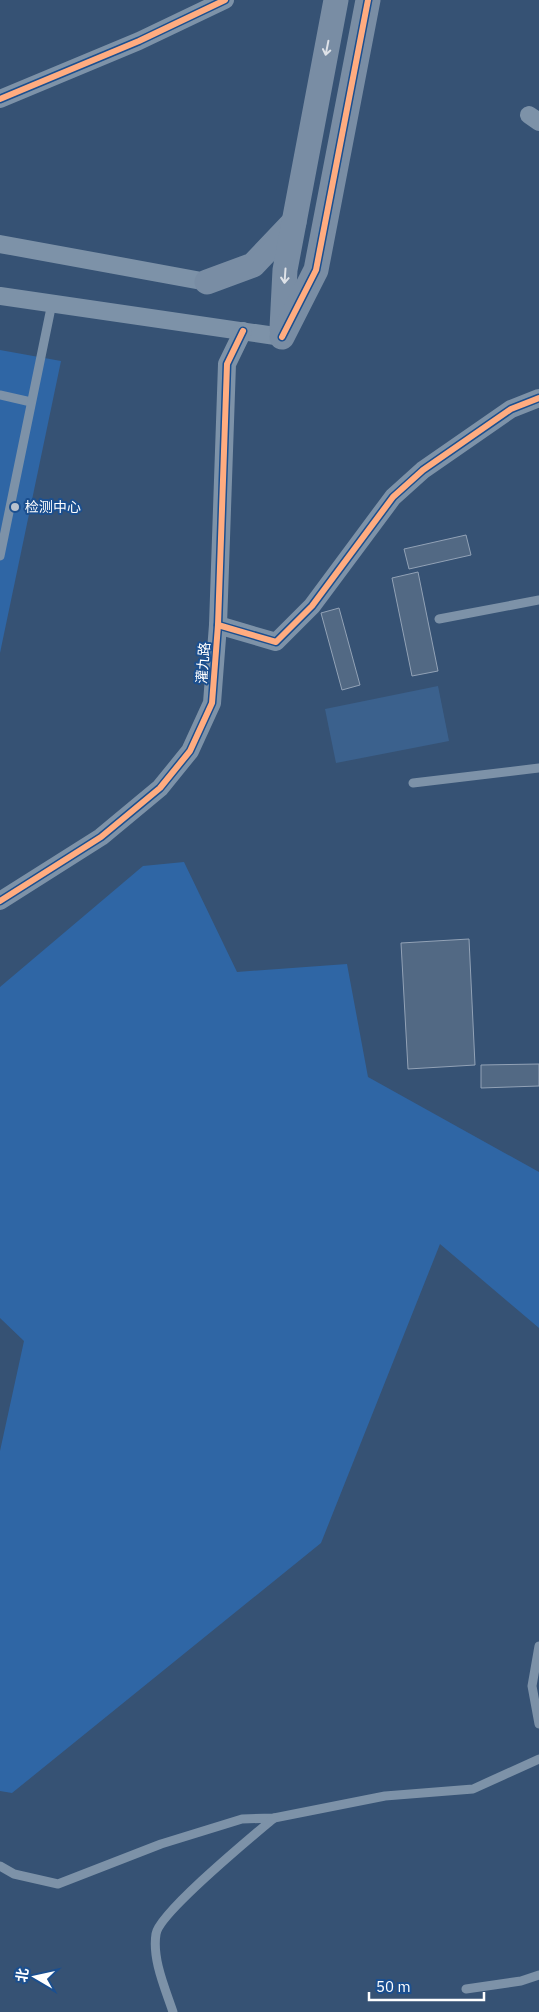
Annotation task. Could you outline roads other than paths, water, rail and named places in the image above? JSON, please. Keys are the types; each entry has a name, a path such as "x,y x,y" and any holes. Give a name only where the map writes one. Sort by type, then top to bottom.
{"street":[{"path":"0,98 139,41 225,0"},
{"path":"282,337 285,270 336,0"},
{"path":"282,337 316,270 368,0"},
{"path":"0,244 207,282 254,265 294,222"},
{"path":"0,296 282,337"},
{"name":"灌九路","path":"0,901 101,837 160,788 190,751 212,703 218,625 227,364 243,331"},
{"path":"218,625 276,642 312,606 393,497 423,470 511,409 539,398"}],"lane":[{"path":"0,556 52,303"},
{"path":"0,395 31,402"},
{"path":"439,619 539,600"},
{"path":"413,783 539,768"},
{"path":"539,1646 532,1686 539,1724"},
{"path":"0,1866 14,1874 58,1884 161,1844 242,1819 274,1818 385,1796 473,1789 539,1759"},
{"path":"173,2012 156,1954 156,1932 178,1904 242,1844 274,1818"},
{"path":"466,1989 521,1980 539,1975"}],"place":[{"name":"检测中心","path":"15,507"}]}
